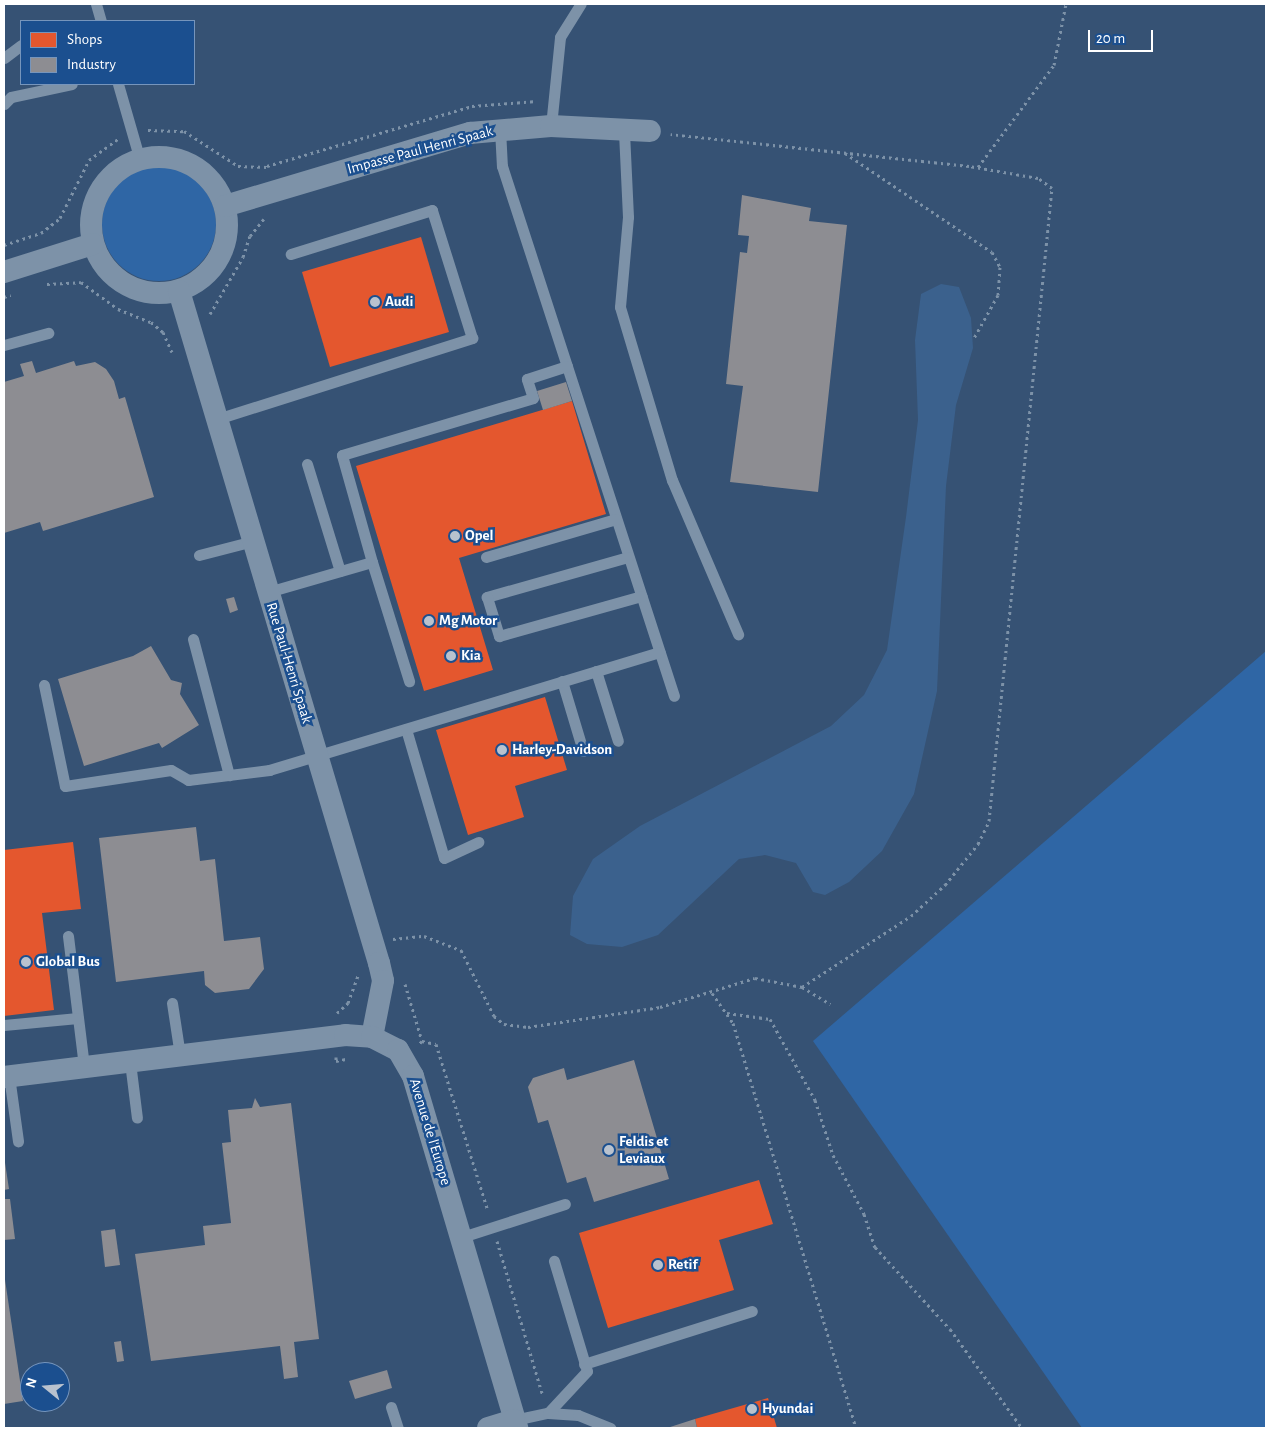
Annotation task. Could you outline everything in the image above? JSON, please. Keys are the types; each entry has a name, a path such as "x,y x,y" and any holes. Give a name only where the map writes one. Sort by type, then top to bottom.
{"street":[{"name":"Impasse Paul Henri Spaak","path":"225,206 500,129 551,126 624,132 650,131"},
{"path":"175,158 197,168 214,184 225,206 224,248 203,276 179,291 157,294 123,283 102,264 93,244 90,220 96,197 109,178 140,160 175,158"},
{"path":"4,272 93,244"},
{"name":"Rue Paul-Henri Spaak","path":"179,291 383,981 372,1037"},
{"name":"Avenue de l'Europe","path":"6,1077 333,1037 372,1037 398,1050 413,1076 462,1237 515,1424"},
{"path":"488,1428 515,1424"}],"lane":[{"path":"96,4 101,20"},
{"path":"551,126 560,37 581,4"},
{"path":"4,58 20,46"},
{"path":"4,104 11,97 67,85"},
{"path":"118,85 140,160"},
{"path":"500,129 502,166 674,696"},
{"path":"624,132 628,217 620,307 672,480 738,634"},
{"path":"217,419 472,338 432,210 290,254"},
{"path":"4,346 48,333"},
{"path":"409,681 342,456 533,398 527,379 567,366"},
{"path":"308,464 340,572"},
{"path":"486,557 616,519"},
{"path":"200,554 253,541"},
{"path":"628,557 488,597 499,636 641,596"},
{"path":"268,592 372,562"},
{"path":"193,639 229,775"},
{"path":"44,685 65,786 171,770 188,780 269,770 660,652"},
{"path":"596,671 618,741"},
{"path":"562,681 584,751"},
{"path":"406,729 444,858 479,842"},
{"path":"68,936 84,1067"},
{"path":"172,1002 180,1055"},
{"path":"4,1025 78,1018"},
{"path":"130,1062 137,1118"},
{"path":"6,1077 18,1141"},
{"path":"462,1237 565,1204"},
{"path":"548,1413 587,1371 554,1262"},
{"path":"584,1364 752,1311"},
{"path":"392,1407 398,1428"},
{"path":"515,1424 548,1413 578,1415 610,1428"}],"path":[{"path":"977,168 1054,65 1066,4"},
{"path":"650,131 977,168 1038,178 1052,188 989,821 978,844 945,885 911,916 802,987"},
{"path":"845,153 992,252 1000,267 998,295 973,340"},
{"path":"22,240 28,264"},
{"path":"43,285 81,282 118,309 151,322 163,332 175,357 197,352"},
{"path":"373,944 424,936 461,950 494,1016 504,1024 528,1027 660,1007 712,993 756,978 802,987 830,1004"},
{"path":"355,1058 336,1061 330,1017 348,1003 358,971"},
{"path":"712,993 727,1013 856,1428"},
{"path":"727,1013 770,1019 815,1100 833,1155 864,1214 875,1247 950,1329 1022,1428"}],"shaded area":[{"path":"159,167 181,172 199,184 211,202 216,224 211,246 199,264 181,276 159,281 137,276 119,264 107,246 102,224 107,202 119,184 137,172"},
{"path":"941,284 959,287 971,318 973,348 956,405 946,486 937,691 914,794 882,851 849,882 825,895 813,892 796,863 765,855 739,859 658,935 622,947 587,944 570,935 573,896 593,859 640,826 831,726 864,695 887,650 906,517 918,420 915,340 921,294"},
{"path":"1266,651 1266,1428 1082,1428 813,1041"}],"building: Shops":[{"name":"Audi","path":"421,237 449,332 330,367 302,272"},
{"name":"Opel","path":"572,401 606,514 459,558 493,670 424,691 356,466"},
{"name":"Harley-Davidson","path":"545,697 567,770 515,786 524,817 468,835 436,730"},
{"name":"Global Bus","path":"73,842 81,909 42,913 54,1010 4,1016 4,850"},
{"name":"Retif","path":"759,1180 773,1224 719,1240 734,1290 608,1328 579,1233"},
{"name":"Hyundai","path":"768,1398 777,1428 697,1428 695,1419"}],"building: Industry":[{"path":"742,195 811,208 809,221 847,225 818,492 730,482 743,386 726,384 740,252 747,253 749,236 738,235"},
{"path":"32,361 36,373 74,361 76,366 95,362 106,369 114,381 119,399 125,397 154,497 43,531 40,522 4,533 4,382 24,376 20,364"},
{"path":"566,382 572,401 543,410 537,391"},
{"path":"234,597 238,610 230,613 226,599"},
{"path":"151,646 171,680 182,683 180,694 199,725 162,748 159,743 84,766 58,679 133,656"},
{"path":"196,827 200,861 215,859 224,941 260,937 264,969 249,989 215,993 205,985 204,971 116,982 99,838"},
{"name":"Feldis et Leviaux","path":"634,1060 669,1179 594,1202 586,1177 567,1183 548,1120 538,1123 528,1087 533,1078 564,1068 567,1080"},
{"path":"255,1098 260,1107 291,1103 319,1339 294,1342 298,1377 284,1379 280,1346 151,1361 135,1254 205,1245 203,1226 231,1223 222,1143 231,1142 228,1110 252,1108"},
{"path":"4,1156 9,1189 4,1190"},
{"path":"4,1199 10,1199 15,1239 4,1240"},
{"path":"115,1229 120,1265 105,1267 101,1231"},
{"path":"4,1273 20,1381 20,1401 4,1404"},
{"path":"121,1341 124,1361 117,1362 114,1342"},
{"path":"387,1370 392,1388 355,1399 349,1381"},
{"path":"695,1419 697,1428 667,1428"}],"place":[{"name":"Audi","path":"375,302"},
{"name":"Opel","path":"455,536"},
{"name":"Mg Motor","path":"429,621"},
{"name":"Kia","path":"451,656"},
{"name":"Harley-Davidson","path":"502,750"},
{"name":"Global Bus","path":"26,962"},
{"name":"Feldis et Leviaux","path":"609,1150"},
{"name":"Retif","path":"658,1265"},
{"name":"Hyundai","path":"752,1409"}]}
